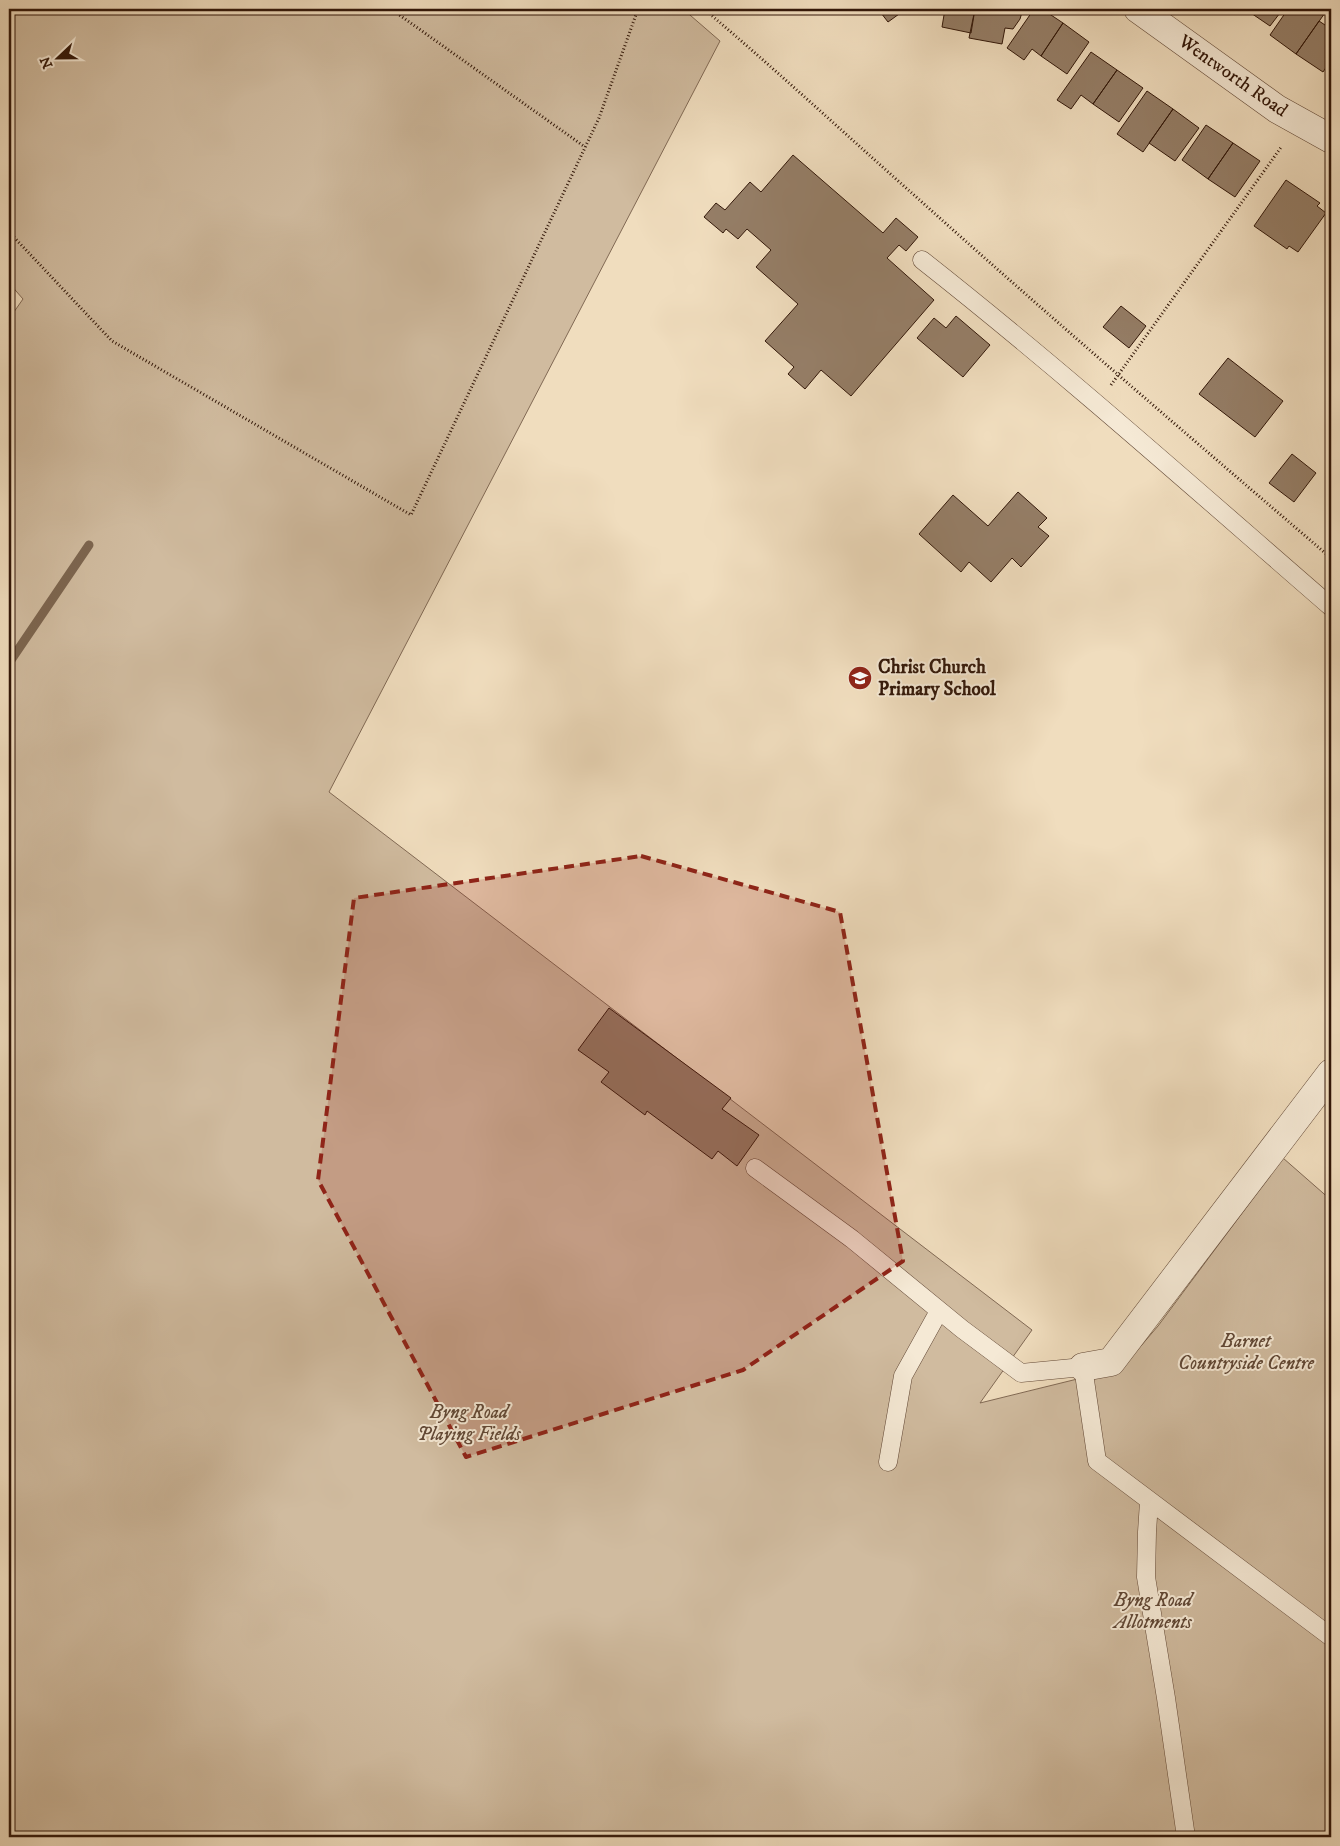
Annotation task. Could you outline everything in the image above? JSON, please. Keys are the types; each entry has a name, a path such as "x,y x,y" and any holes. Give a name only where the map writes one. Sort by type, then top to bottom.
{"street":[{"name":"Wentworth Road","path":"1138,9 1277,109 1331,137"},
{"path":"1083,1367 1111,1362 1331,1072"}],"lane":[{"path":"922,260 984,308 1097,403 1331,607"},
{"path":"755,1168 852,1239 962,1330 1021,1372 1083,1367 1097,1461 1149,1502 1331,1637"},
{"path":"888,1462 903,1376 940,1311"},
{"path":"1149,1502 1146,1532 1146,1577 1186,1837"}],"path":[{"path":"391,9 585,147"},
{"path":"9,232 112,341 410,514 599,118 638,9"},
{"path":"704,9 772,66 921,202 1331,558"},
{"path":"1097,403 1120,375 1300,122"}],"highlighted area":[{"path":"641,856 840,912 903,1261 743,1370 466,1457 318,1180 354,898"}],"green space":[{"path":"9,9 683,9 720,41 329,792 1032,1330 980,1403 1122,1368 1158,1326 1283,1158 1331,1200 1331,1837 9,1837 9,319 23,299 9,283"}],"building":[{"path":"878,9 906,9 888,22"},
{"path":"945,9 975,9 971,33 942,27"},
{"path":"975,9 1023,9 1020,19 1013,29 1005,28 1002,44 969,38"},
{"path":"1034,9 1042,9 1063,23 1041,56 1032,49 1024,60 1007,48"},
{"path":"1245,9 1283,9 1270,26"},
{"path":"1288,9 1327,10 1296,54 1270,35"},
{"path":"1319,21 1331,29 1331,60 1323,72 1296,54"},
{"path":"1063,23 1089,42 1067,74 1041,56"},
{"path":"1091,52 1117,70 1093,104 1081,95 1071,109 1057,100"},
{"path":"1117,70 1143,88 1119,122 1093,104"},
{"path":"1147,91 1173,109 1143,152 1117,134"},
{"path":"1173,109 1199,128 1175,161 1149,143"},
{"path":"1206,125 1233,143 1208,179 1182,160"},
{"path":"1233,143 1260,161 1235,197 1208,179"},
{"path":"793,155 883,233 896,218 918,237 906,251 899,245 887,258 934,300 851,396 821,370 805,389 788,374 794,367 765,341 798,304 756,267 771,250 747,229 738,239 726,229 723,233 704,217 716,203 725,210 750,182 761,192"},
{"path":"1286,180 1320,203 1317,206 1326,213 1298,252 1289,246 1287,249 1254,226"},
{"path":"1121,306 1146,326 1129,348 1103,327"},
{"path":"956,316 990,345 963,377 917,338 934,318 946,328"},
{"path":"1228,358 1283,401 1255,437 1199,394"},
{"path":"1292,454 1316,473 1294,502 1269,483"},
{"path":"1018,492 1047,518 1038,527 1049,536 1021,567 1012,558 991,582 969,562 961,572 919,534 953,495 988,526"},
{"path":"609,1008 731,1098 722,1109 759,1135 737,1166 718,1151 712,1159 647,1111 645,1115 601,1082 609,1072 578,1050"}],"waterway":[{"path":"9,663 89,545"}],"place":[{"name":"Christ Church Primary School","path":"860,678"}],"park label":[{"name":"Barnet Countryside Centre","path":"1246,1352"},
{"name":"Byng Road Playing Fields","path":"469,1423"},
{"name":"Byng Road Allotments","path":"1153,1611"}]}
